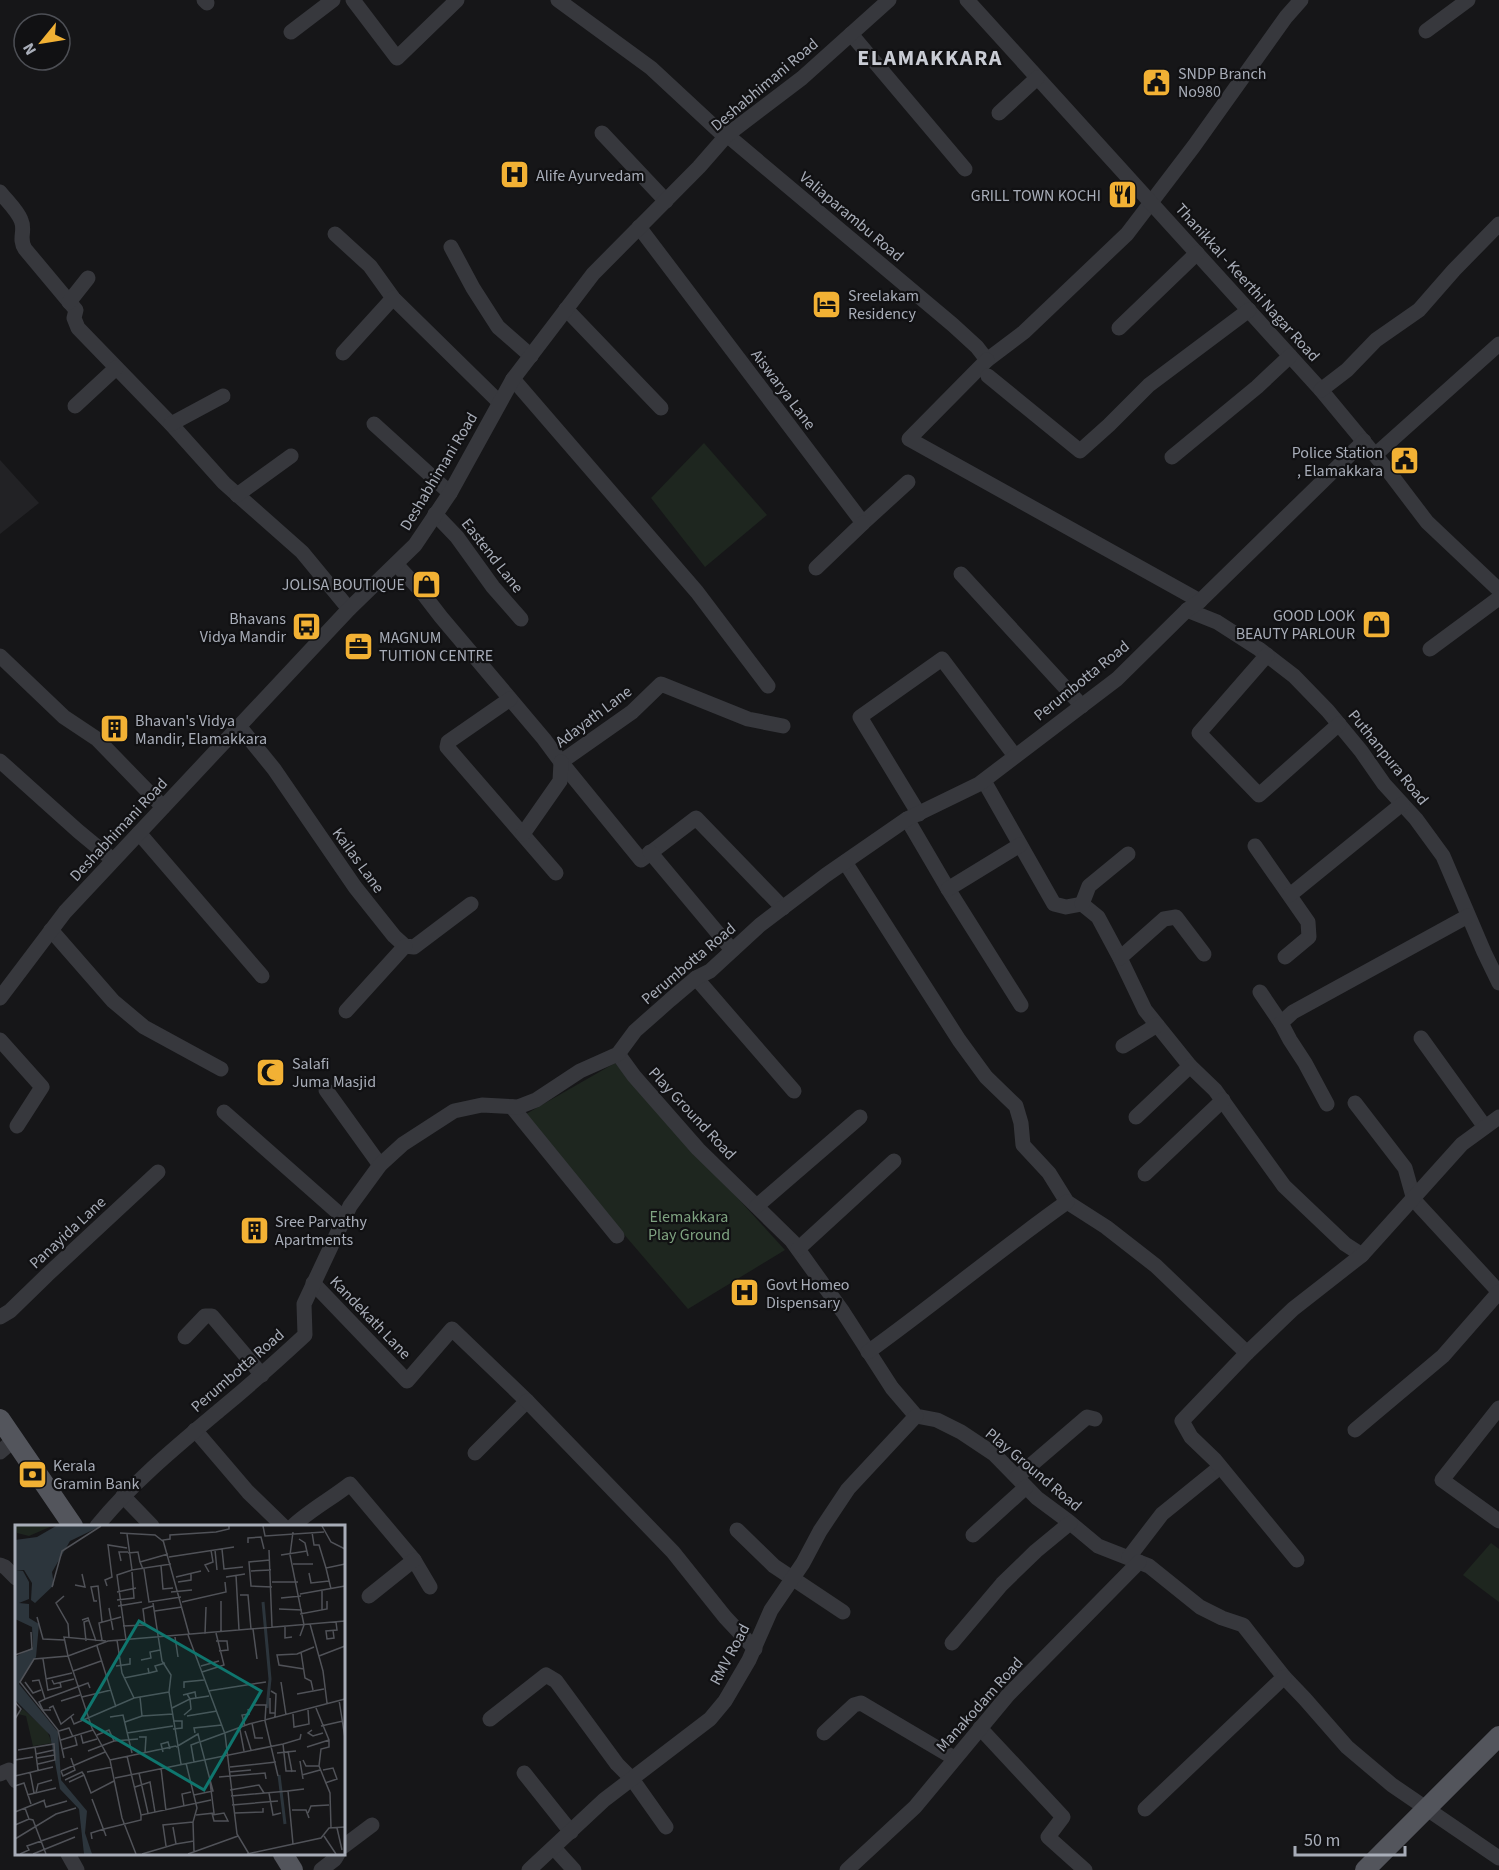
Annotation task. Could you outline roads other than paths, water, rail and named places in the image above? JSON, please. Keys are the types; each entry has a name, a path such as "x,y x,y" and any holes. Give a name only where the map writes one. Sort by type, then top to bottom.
{"main road":[{"path":"0,1419 7,1445 71,1525"},
{"path":"1365,1870 1499,1736"},
{"path":"284,1855 293,1870"}],"street":[{"path":"291,32 333,0"},
{"path":"353,0 397,58 457,0"},
{"name":"Valiaparambu Road","path":"558,0 651,68 721,133 727,135 953,324 987,360"},
{"name":"Deshabhimani Road","path":"1,996 65,912 349,609 415,545 450,493 513,379 593,274 699,167 727,135 802,78 889,0"},
{"name":"Thanikkal - Keerthi Nagar Road","path":"967,0 1321,390 1427,522 1499,590"},
{"path":"987,360 1024,332 1127,234 1201,137 1286,17 1301,0"},
{"path":"1426,31 1468,0"},
{"path":"851,34 965,169"},
{"path":"999,112 1037,78"},
{"path":"602,133 666,201"},
{"path":"1,195 22,221 21,238 25,249 76,310 74,318 78,328 237,495 302,552 349,609"},
{"path":"1321,390 1347,370 1376,340 1419,310 1499,224"},
{"name":"Aiswarya Lane","path":"639,227 863,524"},
{"path":"335,234 370,266 393,298 499,402"},
{"path":"451,247 498,327 531,356"},
{"path":"1119,328 1197,253"},
{"path":"69,302 88,278"},
{"path":"343,353 393,298"},
{"path":"566,309 661,408"},
{"path":"988,376 1080,451 1149,385 1249,310"},
{"path":"1375,455 1499,344"},
{"path":"1172,457 1257,387 1290,356"},
{"name":"Puthanpura Road","path":"987,360 909,439 1194,605 1294,676 1339,724 1443,856 1499,983"},
{"path":"75,406 116,368"},
{"path":"513,379 696,592 768,686"},
{"path":"171,424 223,396"},
{"path":"374,424 450,493"},
{"name":"Perumbotta Road","path":"99,1525 167,1453 262,1375 305,1335 304,1304 350,1206 380,1165 403,1144 454,1111 482,1105 518,1107 536,1100 580,1071 618,1054 635,1031 783,908 913,816 984,780 1117,679 1364,441"},
{"path":"237,495 291,456"},
{"path":"816,568 908,482"},
{"name":"Eastend Lane","path":"435,514 457,537 493,587 521,619"},
{"name":"Adayath Lane","path":"396,564 421,591 561,762 632,712 661,684 748,719 783,726"},
{"path":"961,574 1082,706"},
{"path":"1430,649 1499,598"},
{"path":"1267,655 1198,733 1259,795 1339,724"},
{"path":"0,656 64,717 97,739 163,807"},
{"path":"1016,756 942,658 860,717 913,816 948,889 1021,1005"},
{"path":"510,699 448,742 447,747 555,873"},
{"name":"Kailas Lane","path":"239,726 274,769 355,887 394,936 405,946"},
{"path":"0,761 114,860"},
{"path":"523,834 560,781 561,762"},
{"path":"561,762 641,860 696,818 783,908"},
{"path":"984,780 1054,903 1066,907 1082,904 1098,917 1145,1010 1190,1066 1223,1100 1284,1186 1345,1244 1362,1256"},
{"path":"1290,895 1402,804"},
{"path":"139,833 262,976"},
{"path":"948,889 1020,845"},
{"path":"1255,846 1308,922 1309,937 1284,957"},
{"path":"650,852 732,950"},
{"path":"1082,904 1089,886 1128,854"},
{"path":"845,862 959,1040 986,1077 1016,1106 1022,1123 1023,1145 1049,1173 1067,1202 1106,1227 1156,1266 1247,1353"},
{"path":"346,1011 405,946 414,947 471,904"},
{"path":"1281,1023 1293,1012 1468,916"},
{"path":"1120,958 1164,920 1176,917 1204,954"},
{"path":"51,930 113,1000 144,1027 221,1069"},
{"path":"696,978 794,1091"},
{"path":"1260,992 1305,1063 1327,1104"},
{"path":"1123,1046 1157,1025"},
{"path":"1421,1038 1485,1127"},
{"path":"0,1040 42,1087 17,1126"},
{"name":"Play Ground Road","path":"618,1054 649,1094 698,1149 798,1249 843,1312 892,1388 916,1416 937,1420 961,1432 994,1454 1037,1498 1098,1546 1149,1566 1200,1607 1243,1626 1284,1677 1347,1747 1392,1785 1499,1858"},
{"path":"1136,1117 1190,1066"},
{"path":"326,1090 380,1165"},
{"path":"1145,1174 1223,1100"},
{"path":"1355,1103 1405,1168 1414,1200 1497,1286 1443,1356 1355,1430"},
{"path":"512,1107 617,1236"},
{"path":"224,1112 344,1218"},
{"path":"757,1206 860,1117"},
{"path":"1297,1560 1220,1467 1191,1437 1182,1421 1293,1309 1362,1256 1462,1144 1499,1117"},
{"path":"798,1249 894,1161"},
{"name":"Panayida Lane","path":"0,1317 10,1311 158,1172"},
{"path":"868,1352 1067,1202"},
{"name":"Kandekath Lane","path":"313,1283 407,1381 452,1329 527,1401"},
{"path":"185,1337 205,1316 212,1316 262,1375"},
{"path":"475,1453 527,1401 673,1552 754,1649"},
{"path":"1499,1408 1442,1480 1499,1521"},
{"name":"RMV Road","path":"529,1870 604,1800 710,1719 724,1701 754,1649 771,1610 848,1489 916,1416"},
{"path":"973,1535 1021,1482 1087,1417 1095,1419"},
{"path":"195,1430 248,1492 280,1525"},
{"name":"Manakodam Road","path":"847,1870 915,1807 1008,1695 1134,1559 1162,1514 1220,1467"},
{"path":"295,1525 309,1512 350,1484 414,1560 430,1587"},
{"path":"123,1497 150,1525"},
{"path":"952,1643 1002,1584 1036,1551 1070,1523"},
{"path":"737,1530 774,1566 843,1612"},
{"path":"369,1596 414,1560"},
{"path":"0,1565 15,1577"},
{"path":"490,1719 546,1676 556,1681 616,1764 632,1779 666,1827"},
{"path":"1144,1809 1284,1677"},
{"path":"824,1732 854,1705 861,1703 954,1758"},
{"path":"980,1728 1063,1817 1048,1837 1085,1870"},
{"path":"0,1774 9,1770 15,1779"},
{"path":"524,1773 571,1832"},
{"path":"345,1844 372,1825"},
{"path":"554,1848 574,1870"},
{"path":"69,1855 77,1870"},
{"path":"321,1870 337,1855"}],"place":[{"name":"SNDP Branch No980","path":"1157,82"},
{"name":"Alife Ayurvedam","path":"515,175"},
{"name":"GRILL TOWN KOCHI","path":"1122,195"},
{"name":"Sreelakam Residency","path":"827,304"},
{"name":"Police Station , Elamakkara","path":"1404,461"},
{"name":"JOLISA BOUTIQUE","path":"426,584"},
{"name":"GOOD LOOK BEAUTY PARLOUR","path":"1376,624"},
{"name":"Bhavans Vidya Mandir","path":"307,627"},
{"name":"MAGNUM TUITION CENTRE","path":"358,646"},
{"name":"Bhavan's Vidya Mandir, Elamakkara","path":"114,729"},
{"name":"Salafi Juma Masjid","path":"271,1072"},
{"name":"Sree Parvathy Apartments","path":"254,1230"},
{"name":"Govt Homeo Dispensary","path":"745,1293"},
{"name":"Kerala Gramin Bank","path":"32,1474"}],"district":[{"name":"ELAMAKKARA","path":"930,57"}],"park label":[{"name":"Elemakkara Play Ground","path":"689,1225"}]}
